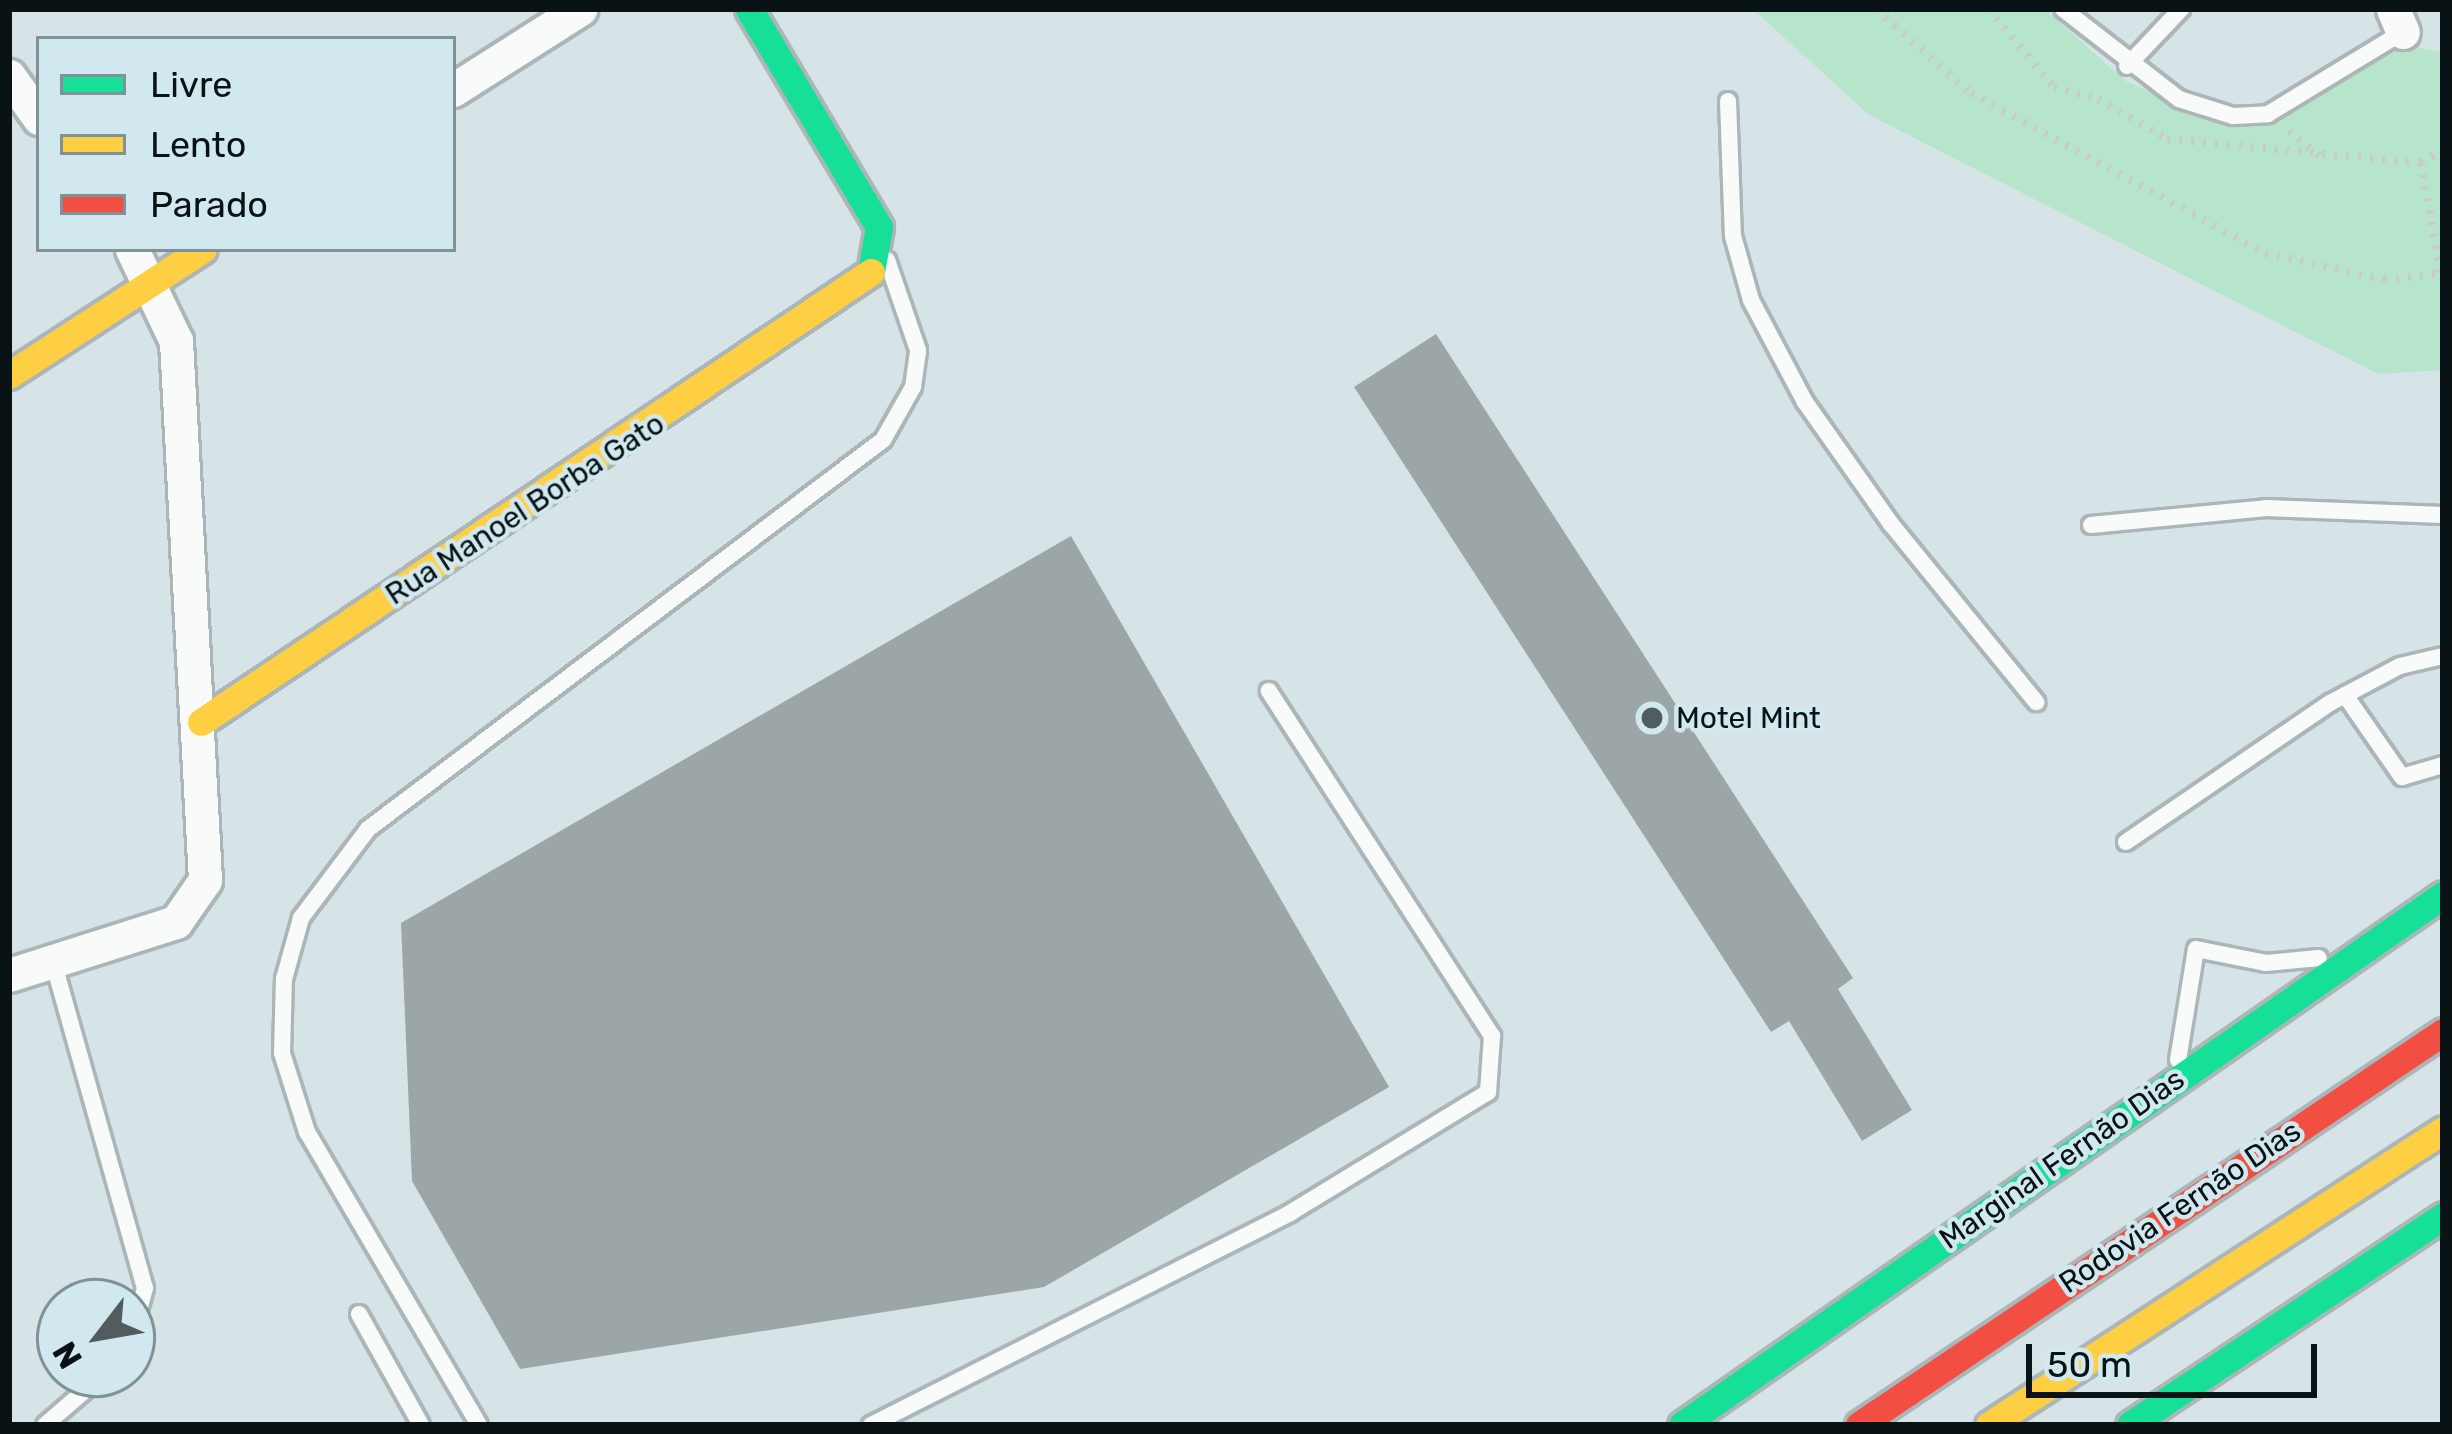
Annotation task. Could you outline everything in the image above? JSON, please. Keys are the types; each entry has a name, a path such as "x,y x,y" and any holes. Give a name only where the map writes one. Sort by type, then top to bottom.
{"main road":[{"path":"749,9 863,193 880,244"},
{"name":"Rua Manoel Borba Gato","path":"201,722 849,295 874,269 880,244"},
{"path":"9,374 197,252"},
{"name":"Marginal Fernão Dias","path":"1682,1425 2443,895"},
{"name":"Rodovia Fernão Dias","path":"1858,1425 2443,1032"},
{"path":"1989,1425 2443,1130"},
{"path":"2130,1425 2443,1216"}],"street":[{"path":"456,88 580,9"},
{"path":"9,76 36,114"},
{"path":"9,974 164,927 195,904 206,856 187,438 176,341 154,280 134,252"}],"lane":[{"path":"2062,9 2127,66 2206,110 2268,114 2398,20"},
{"path":"2127,66 2181,9"},
{"path":"1728,101 1733,236 1751,301 1805,402 1891,524 2036,702"},
{"path":"478,1425 308,1132 282,1053 284,979 301,918 368,829 883,440 914,387 918,350 880,244"},
{"path":"2091,525 2266,508 2443,515"},
{"path":"2126,842 2345,695 2443,656"},
{"path":"871,1425 1290,1213 1488,1092 1492,1036 1269,691"},
{"path":"2345,695 2402,777 2443,765"},
{"path":"2170,1084 2192,1013 2196,949 2266,963 2360,953"},
{"path":"53,961 143,1278"},
{"path":"359,1314 422,1425"},
{"path":"45,1425 76,1398"}],"path":[{"path":"1876,9 1971,92 2264,253 2384,280 2441,272 2421,163"},
{"path":"2268,114 2321,157"}],"green space":[{"path":"1753,9 2045,9 2124,80 2203,116 2281,119 2388,42 2443,52 2443,370 2378,374 1869,115"}],"building":[{"path":"1436,334 1853,978 1838,989 1912,1110 1862,1141 1789,1021 1771,1032 1354,387"},
{"path":"1071,536 1389,1087 1044,1287 520,1369 412,1181 401,923"}],"traffic: fast":[{"path":"749,9 879,227 871,272"},
{"path":"1682,1425 2443,895"},
{"path":"2130,1425 2443,1216"}],"traffic: slow":[{"path":"9,375 198,252"},
{"path":"201,722 871,272"},
{"path":"1989,1425 2443,1130"}],"traffic: jam":[{"path":"1859,1425 2443,1032"}],"place":[{"name":"Motel Mint","path":"1652,718"}]}
